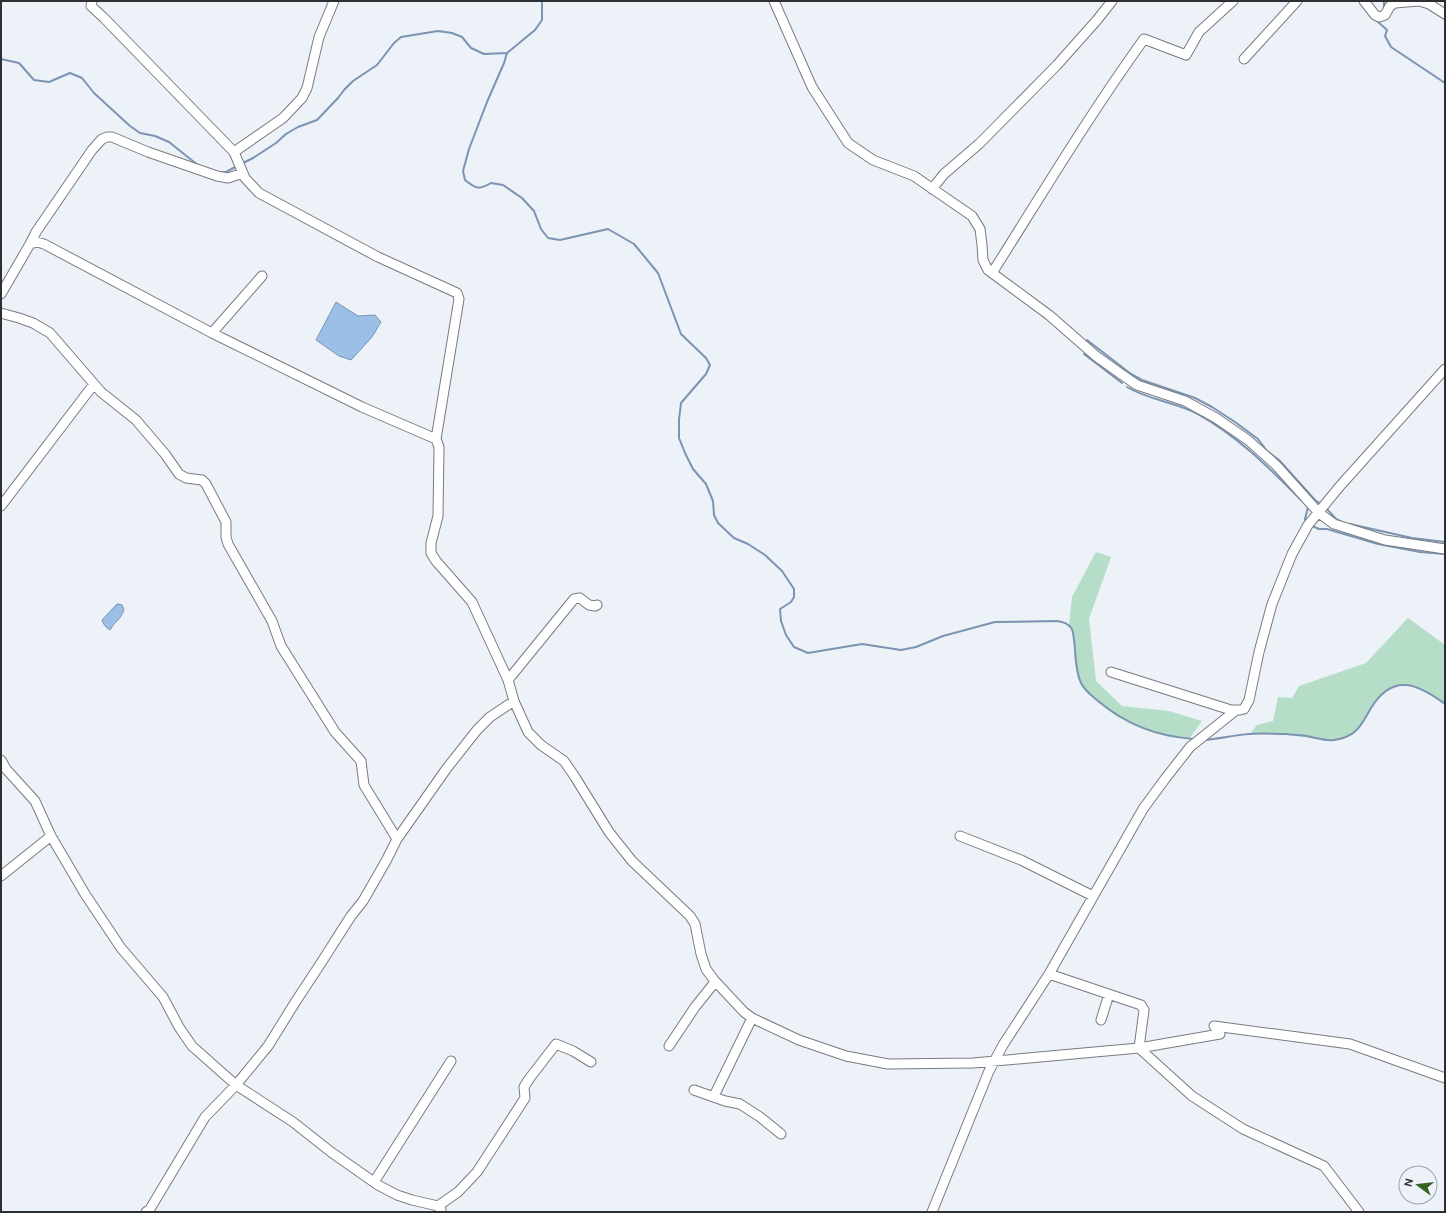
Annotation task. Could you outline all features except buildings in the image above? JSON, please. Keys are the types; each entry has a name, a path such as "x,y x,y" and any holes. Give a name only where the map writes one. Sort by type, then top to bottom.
{"street":[{"path":"92,1 91,6 235,155 244,178 259,193 378,257 458,293 459,299 436,439 439,447 438,516 431,543 431,553 436,561 472,602 508,680 514,700 528,732 564,761 609,832 632,861 690,916 695,924 701,954 706,969 715,982 744,1012 752,1018 799,1040 846,1056 888,1064 994,1061 1139,1048 1220,1034 1214,1026 1350,1044 1445,1078"},
{"path":"235,155 283,118 302,98 307,88 319,37 334,1"},
{"path":"774,1 812,87 848,143 874,160 914,176 972,216 980,228 982,260 988,270 1049,315 1096,356 1137,385 1185,401 1216,418 1248,440 1276,465 1319,513 1334,524 1385,540 1445,549"},
{"path":"932,189 944,174 980,143 1057,65 1112,1"},
{"path":"992,273 1077,139 1144,38 1186,55 1199,32 1233,1"},
{"path":"1244,59 1297,1"},
{"path":"1364,1 1375,15 1379,17 1385,15 1390,6 1394,3 1419,1 1429,4 1445,14"},
{"path":"1,294 36,232 92,150 102,139 107,137 122,141 148,152 217,176 228,178 242,171"},
{"path":"30,244 37,242 44,244 212,333 362,407 436,439"},
{"path":"212,333 262,276"},
{"path":"1,313 33,323 50,334 101,392 136,420 165,454 182,477 202,480 206,484 226,522 226,537 228,544 272,621 281,646 335,732 361,761 364,785 397,839"},
{"path":"932,1212 994,1061 1049,974 1143,809 1190,747 1235,711 1244,709 1249,700 1259,652 1272,604 1292,554 1308,525 1340,486 1445,369"},
{"path":"1,506 94,384"},
{"path":"508,680 574,599 581,599 591,606 597,605"},
{"path":"1111,672 1235,711"},
{"path":"146,1212 150,1209 206,1117 236,1085 268,1046 351,916 363,901 397,839 447,768 477,730 490,717 514,700"},
{"path":"1,760 6,769 35,801 51,836 85,894 121,948 163,997 179,1028 192,1046 236,1085 293,1122 374,1182 404,1197 439,1209 477,1172 525,1098 524,1087 529,1078 556,1044 573,1051 591,1062"},
{"path":"1,876 51,836"},
{"path":"960,836 1021,860 1093,896"},
{"path":"1049,974 1144,1007 1139,1048"},
{"path":"669,1046 695,1007 715,982"},
{"path":"1102,1020 1109,994"},
{"path":"714,1096 752,1018"},
{"path":"1139,1048 1192,1096 1243,1130 1324,1166 1359,1212"},
{"path":"374,1182 451,1061"},
{"path":"694,1090 725,1101 740,1104 760,1117 781,1134"}],"green space":[{"path":"1096,552 1111,557 1089,619 1096,681 1122,706 1169,711 1202,721 1189,739 1169,737 1152,732 1118,717 1089,694 1081,684 1077,671 1073,632 1069,625 1072,597"},
{"path":"1408,618 1445,645 1445,704 1416,687 1397,685 1388,689 1379,696 1360,727 1352,734 1341,739 1316,739 1285,734 1250,734 1257,725 1273,721 1278,697 1292,698 1299,686 1366,663"}],"water":[{"path":"336,302 358,316 375,315 381,322 372,337 351,360 339,356 316,340"},
{"path":"117,604 122,605 124,609 121,616 110,630 105,626 102,620"}],"waterway":[{"path":"542,1 542,20 535,30 507,53 469,149 463,171 465,180 478,188 491,183 503,185 522,198 534,211 541,229 548,238 560,240 608,229 634,244 658,273 681,334 706,358 710,365 706,374 681,403 679,438 693,469 706,484 713,501 714,515 718,523 734,538 748,544 765,555 782,571 794,589 794,597 791,602 780,609 781,621 786,635 794,647 808,653 862,644 901,650 916,647 943,636 995,622 1057,621 1067,624 1072,629 1077,670 1081,683 1091,695 1120,717 1131,723 1155,732 1194,739"},
{"path":"1384,1 1384,10"},
{"path":"1376,20 1387,30 1385,36 1391,47 1445,83"},
{"path":"241,164 253,158 298,127 317,120 353,81 377,65 394,43 401,37 438,31 452,33 462,37 471,48 484,54 507,53"},
{"path":"1,59 19,63 34,80 49,82 70,73 82,78 94,93 130,126 140,133 155,136 169,142 199,166"},
{"path":"219,172 226,172 237,166"},
{"path":"1087,340 1131,374 1142,380 1195,398 1235,422 1258,439 1267,451 1279,460 1315,500 1321,504"},
{"path":"1084,354 1122,383"},
{"path":"1127,387 1144,395 1198,414 1229,434 1256,457 1308,507 1305,519 1306,522"},
{"path":"1326,508 1336,519 1340,521"},
{"path":"1350,524 1412,538 1445,542"},
{"path":"1312,526 1378,544 1420,552 1445,554"},
{"path":"1204,740 1258,734 1302,735 1327,740 1342,738 1353,733 1361,725 1379,697 1388,689 1397,686 1406,685 1416,687 1445,704"}]}
